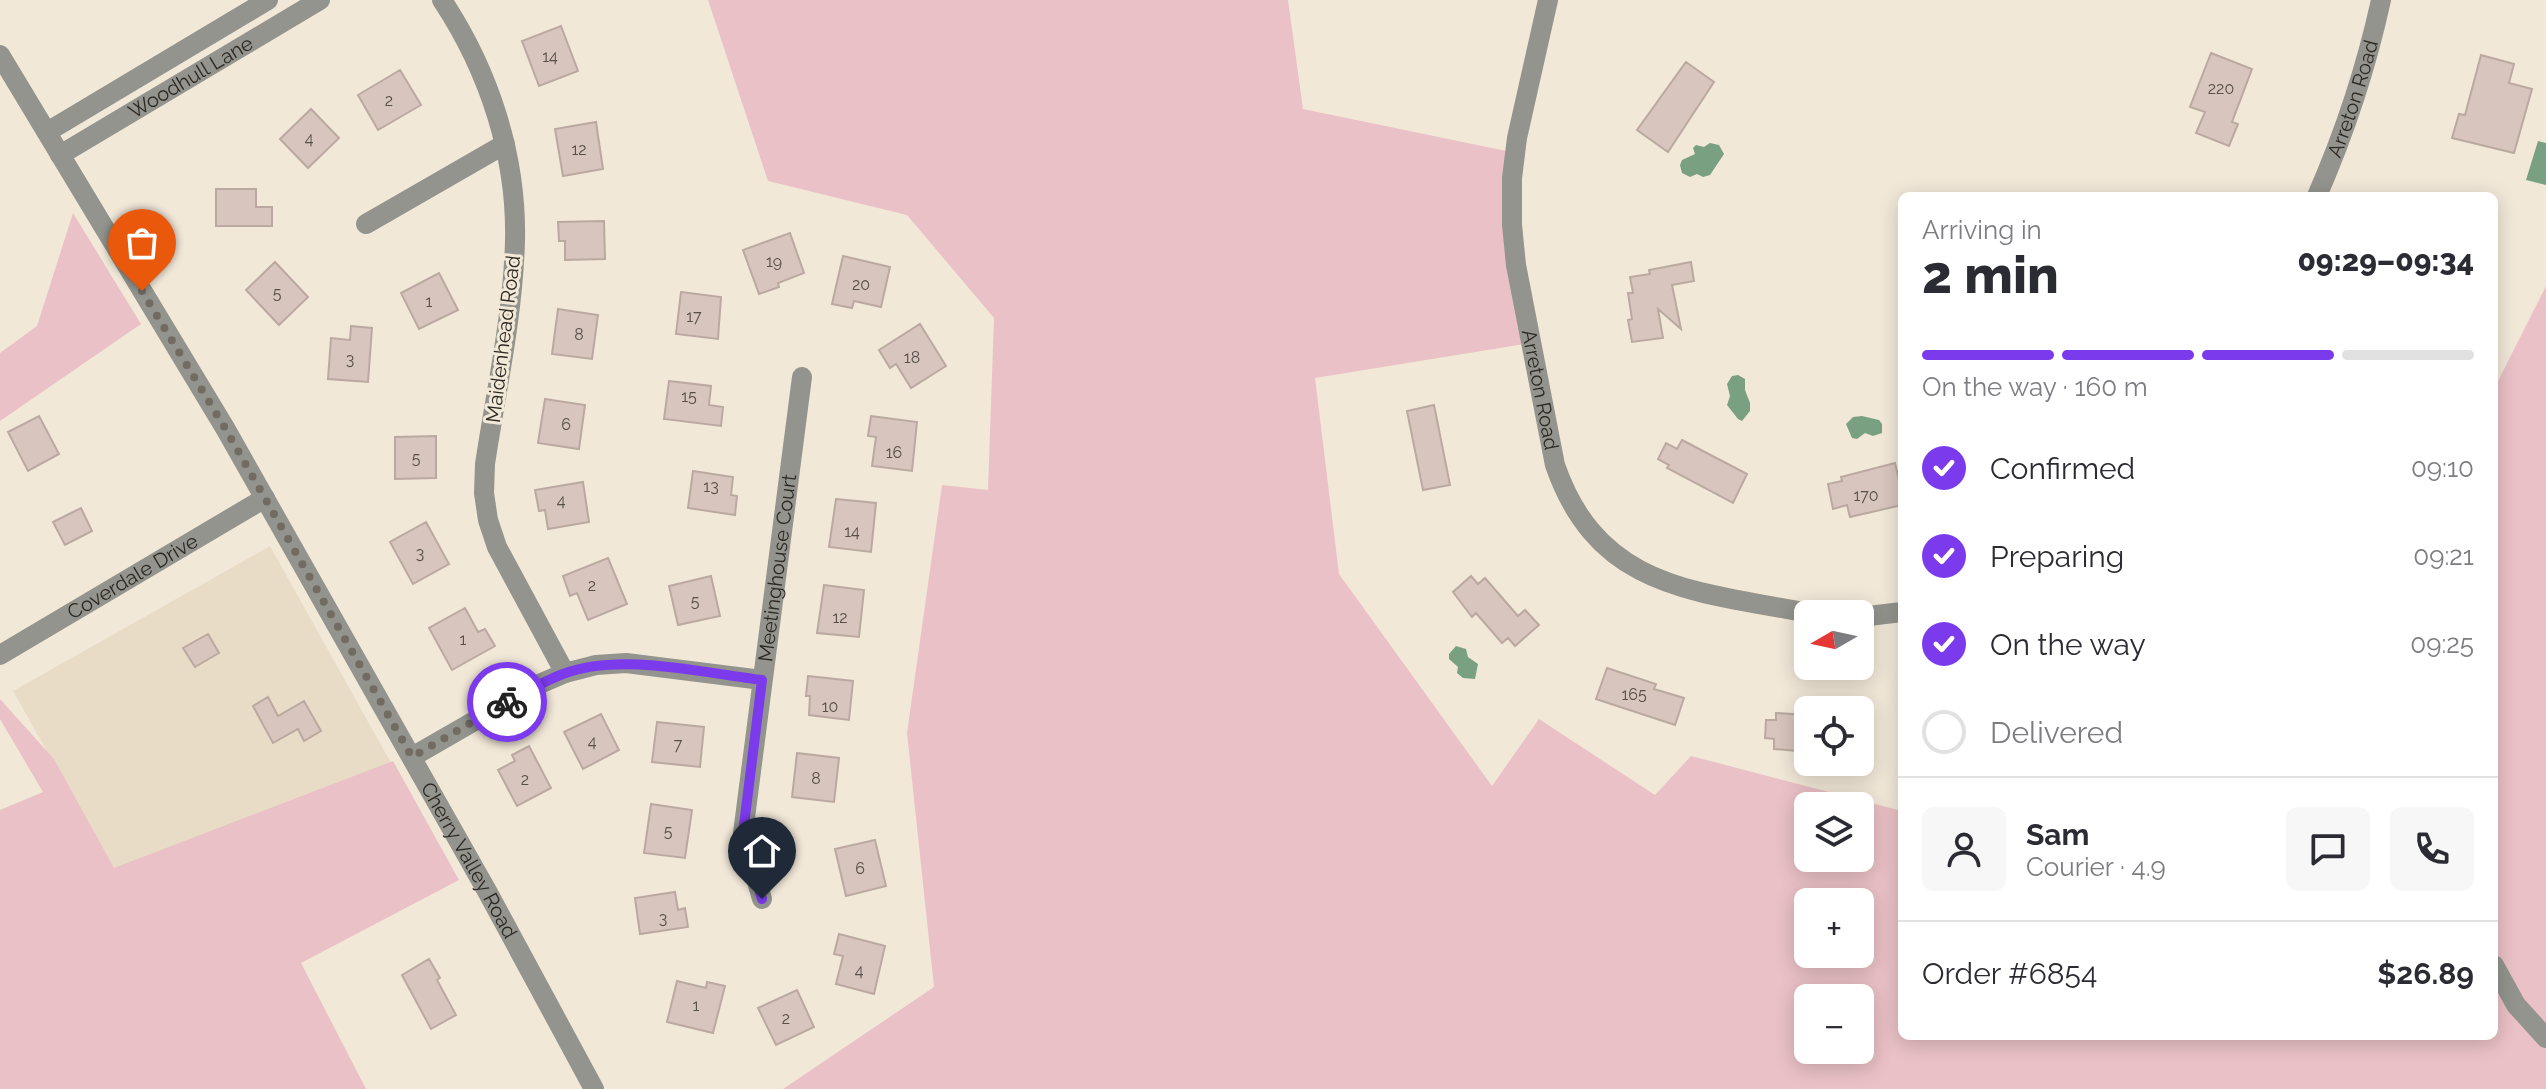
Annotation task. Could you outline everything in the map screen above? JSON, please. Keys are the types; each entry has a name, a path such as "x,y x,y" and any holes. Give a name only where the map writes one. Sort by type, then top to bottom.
{"street":[{"name":"Woodhull Lane","path":"47,132 268,0"},
{"name":"Woodhull Lane","path":"60,155 320,0"},
{"name":"Maidenhead Road","path":"442,0 474,54 493,102 505,144 513,195 513,283 485,464 484,493 488,520 497,547 565,673"},
{"name":"Arreton Road","path":"1548,0 1517,138 1512,178 1512,225 1516,265 1555,465 1564,493 1598,541 1618,559 1644,574 1673,585 1794,610"},
{"name":"Arreton Road","path":"2319,192 2355,103 2381,0"},
{"name":"Cherry Valley Road","path":"0,55 265,498 532,970 594,1089"},
{"path":"366,224 505,144"},
{"name":"Meetinghouse Court","path":"762,899 743,833 802,377"},
{"name":"Coverdale Drive","path":"0,655 265,498"},
{"path":"1874,615 1898,612"},
{"path":"412,757 537,685 596,665 626,663 762,680"},
{"path":"2498,972 2516,1005 2546,1038"}],"shaded area":[{"path":"708,0 1288,0 1303,109 1516,153 1531,343 1315,378 1339,574 1492,786 1539,719 1655,795 1691,756 1829,792 1794,792 1794,872 1874,872 1874,804 1898,810 1898,1040 2498,1040 2498,381 2546,286 2546,1089 783,1089 934,987 907,733 942,485 988,490 994,318 907,215 768,181"},
{"path":"2538,141 2546,143 2546,185 2526,180"},
{"path":"1710,143 1719,145 1724,154 1710,175 1690,177 1682,173 1682,160 1695,154 1693,148"},
{"path":"73,213 141,324 0,421 0,353 37,326"},
{"path":"1732,376 1745,379 1750,403 1750,411 1742,421 1727,405 1730,396 1727,384"},
{"path":"1853,417 1879,420 1882,433 1873,436 1865,433 1857,439 1852,438 1846,424"},
{"path":"270,546 395,770 139,914 13,691"},
{"path":"1456,646 1466,649 1468,657 1478,664 1475,679 1463,678 1457,673 1458,667 1449,659"},
{"path":"0,699 54,759 114,868 393,761 459,880 301,963 366,1089 0,1089 0,810 43,792 0,719"}],"building":[{"path":"561,26 578,71 539,86 522,41"},
{"path":"2211,53 2252,69 2232,122 2238,124 2229,146 2196,133 2205,112 2190,107"},
{"path":"2481,55 2514,64 2509,83 2532,89 2514,153 2452,138 2459,114 2465,115"},
{"path":"1686,62 1714,82 1668,152 1637,130"},
{"path":"400,70 421,105 378,130 358,95"},
{"path":"311,109 339,138 308,168 280,139"},
{"path":"596,122 603,169 563,176 555,129"},
{"path":"216,189 256,189 256,207 272,207 272,226 216,226"},
{"path":"604,221 605,259 565,260 565,241 559,241 558,222"},
{"path":"790,233 804,273 759,294 743,250"},
{"path":"843,256 890,267 881,307 854,301 852,308 832,304"},
{"path":"275,262 308,297 279,325 246,290"},
{"path":"1691,262 1694,281 1672,285 1681,329 1658,309 1663,338 1632,342 1628,320 1632,319 1628,293 1633,293 1630,277"},
{"path":"439,273 458,310 419,329 401,293"},
{"path":"681,292 721,297 718,339 676,334"},
{"path":"558,309 598,315 592,359 552,354"},
{"path":"920,324 946,366 911,388 896,364 890,368 879,350"},
{"path":"351,326 372,328 368,382 328,379 331,338 350,340"},
{"path":"669,381 711,386 709,405 723,407 721,426 664,419"},
{"path":"545,399 585,405 579,449 538,443"},
{"path":"1434,405 1450,485 1423,490 1407,411"},
{"path":"39,416 59,454 28,471 8,432"},
{"path":"871,416 917,422 912,471 872,466 876,437 868,436"},
{"path":"436,436 436,478 395,479 395,437"},
{"path":"1682,440 1747,474 1733,503 1667,468 1669,465 1658,459 1666,443 1677,449"},
{"path":"1895,463 1898,506 1850,517 1847,505 1833,509 1828,484 1842,481 1841,477"},
{"path":"693,471 733,477 731,495 737,496 735,515 688,508"},
{"path":"583,482 589,522 548,529 545,510 539,511 535,490"},
{"path":"836,499 876,503 871,552 829,547"},
{"path":"81,508 92,531 65,545 53,522"},
{"path":"426,522 449,564 413,584 390,542"},
{"path":"608,558 627,604 588,620 577,593 570,596 563,576"},
{"path":"711,576 720,616 678,625 669,586"},
{"path":"1471,576 1478,584 1485,578 1518,616 1525,610 1539,625 1515,646 1508,638 1502,643 1476,613 1472,617 1453,592"},
{"path":"824,585 864,590 859,637 817,633"},
{"path":"465,608 478,632 485,629 495,646 452,670 429,628"},
{"path":"208,634 219,653 195,667 183,648"},
{"path":"1607,668 1656,684 1654,689 1684,698 1675,725 1596,699"},
{"path":"808,676 853,681 849,720 809,715 810,696 806,696"},
{"path":"268,697 278,716 304,701 321,731 304,741 298,729 273,743 253,706"},
{"path":"1776,713 1794,714 1794,751 1774,749 1774,739 1765,738 1766,720 1776,720"},
{"path":"601,714 619,750 583,769 564,732"},
{"path":"657,722 704,727 700,767 652,762"},
{"path":"529,746 551,788 517,806 498,770 515,761 512,755"},
{"path":"797,753 839,758 834,802 792,797"},
{"path":"651,804 692,810 685,858 644,853"},
{"path":"875,840 886,886 846,896 835,849"},
{"path":"675,892 678,910 685,908 688,927 640,934 635,898"},
{"path":"839,934 885,946 874,994 836,984 843,956 834,954"},
{"path":"429,959 456,1015 431,1029 402,975"},
{"path":"677,981 706,988 707,982 725,986 713,1033 667,1022"},
{"path":"797,990 814,1027 776,1045 758,1008"}],"way so far":[{"path":"142,291 225,428 412,757 507,702"}],"route":[{"path":"507,702 565,673 596,665 626,663 762,680 743,833 762,899"}]}
